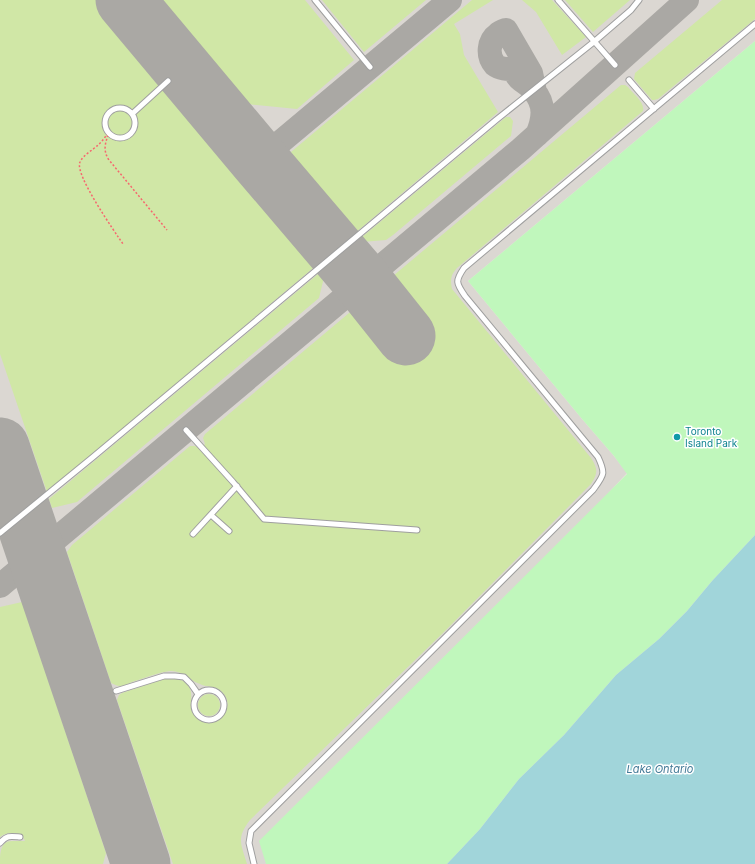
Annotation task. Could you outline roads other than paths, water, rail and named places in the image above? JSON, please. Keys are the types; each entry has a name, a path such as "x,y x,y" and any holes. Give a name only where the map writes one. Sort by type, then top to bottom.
{"lane":[{"path":"315,0 370,67"},
{"path":"558,0 615,65"},
{"path":"0,533 496,120 595,41 631,10 639,0"},
{"path":"254,864 249,843 251,831 593,490 602,478 603,469 598,457 465,296 458,286 458,277 464,268 755,24"},
{"path":"629,80 654,109"},
{"path":"132,114 168,81"},
{"path":"119,107 129,110 132,114 136,123 132,133 123,138 112,137 108,133 104,124 110,111 119,107"},
{"path":"186,430 237,486 264,519 417,530"},
{"path":"193,534 237,486"},
{"path":"211,515 229,531"},
{"path":"116,691 164,676 175,676 184,677 198,694"},
{"path":"212,690 220,695 224,704 218,717 208,720 199,716 194,708 195,698 198,694 203,691 212,690"},
{"path":"0,843 10,836 20,837"}],"water":[{"name":"Lake Ontario","path":"755,535 755,864 447,864 480,829 519,779 564,735 616,675 659,639 687,611 712,581"}],"place":[{"name":"Toronto Island Park","path":"677,437"}]}
